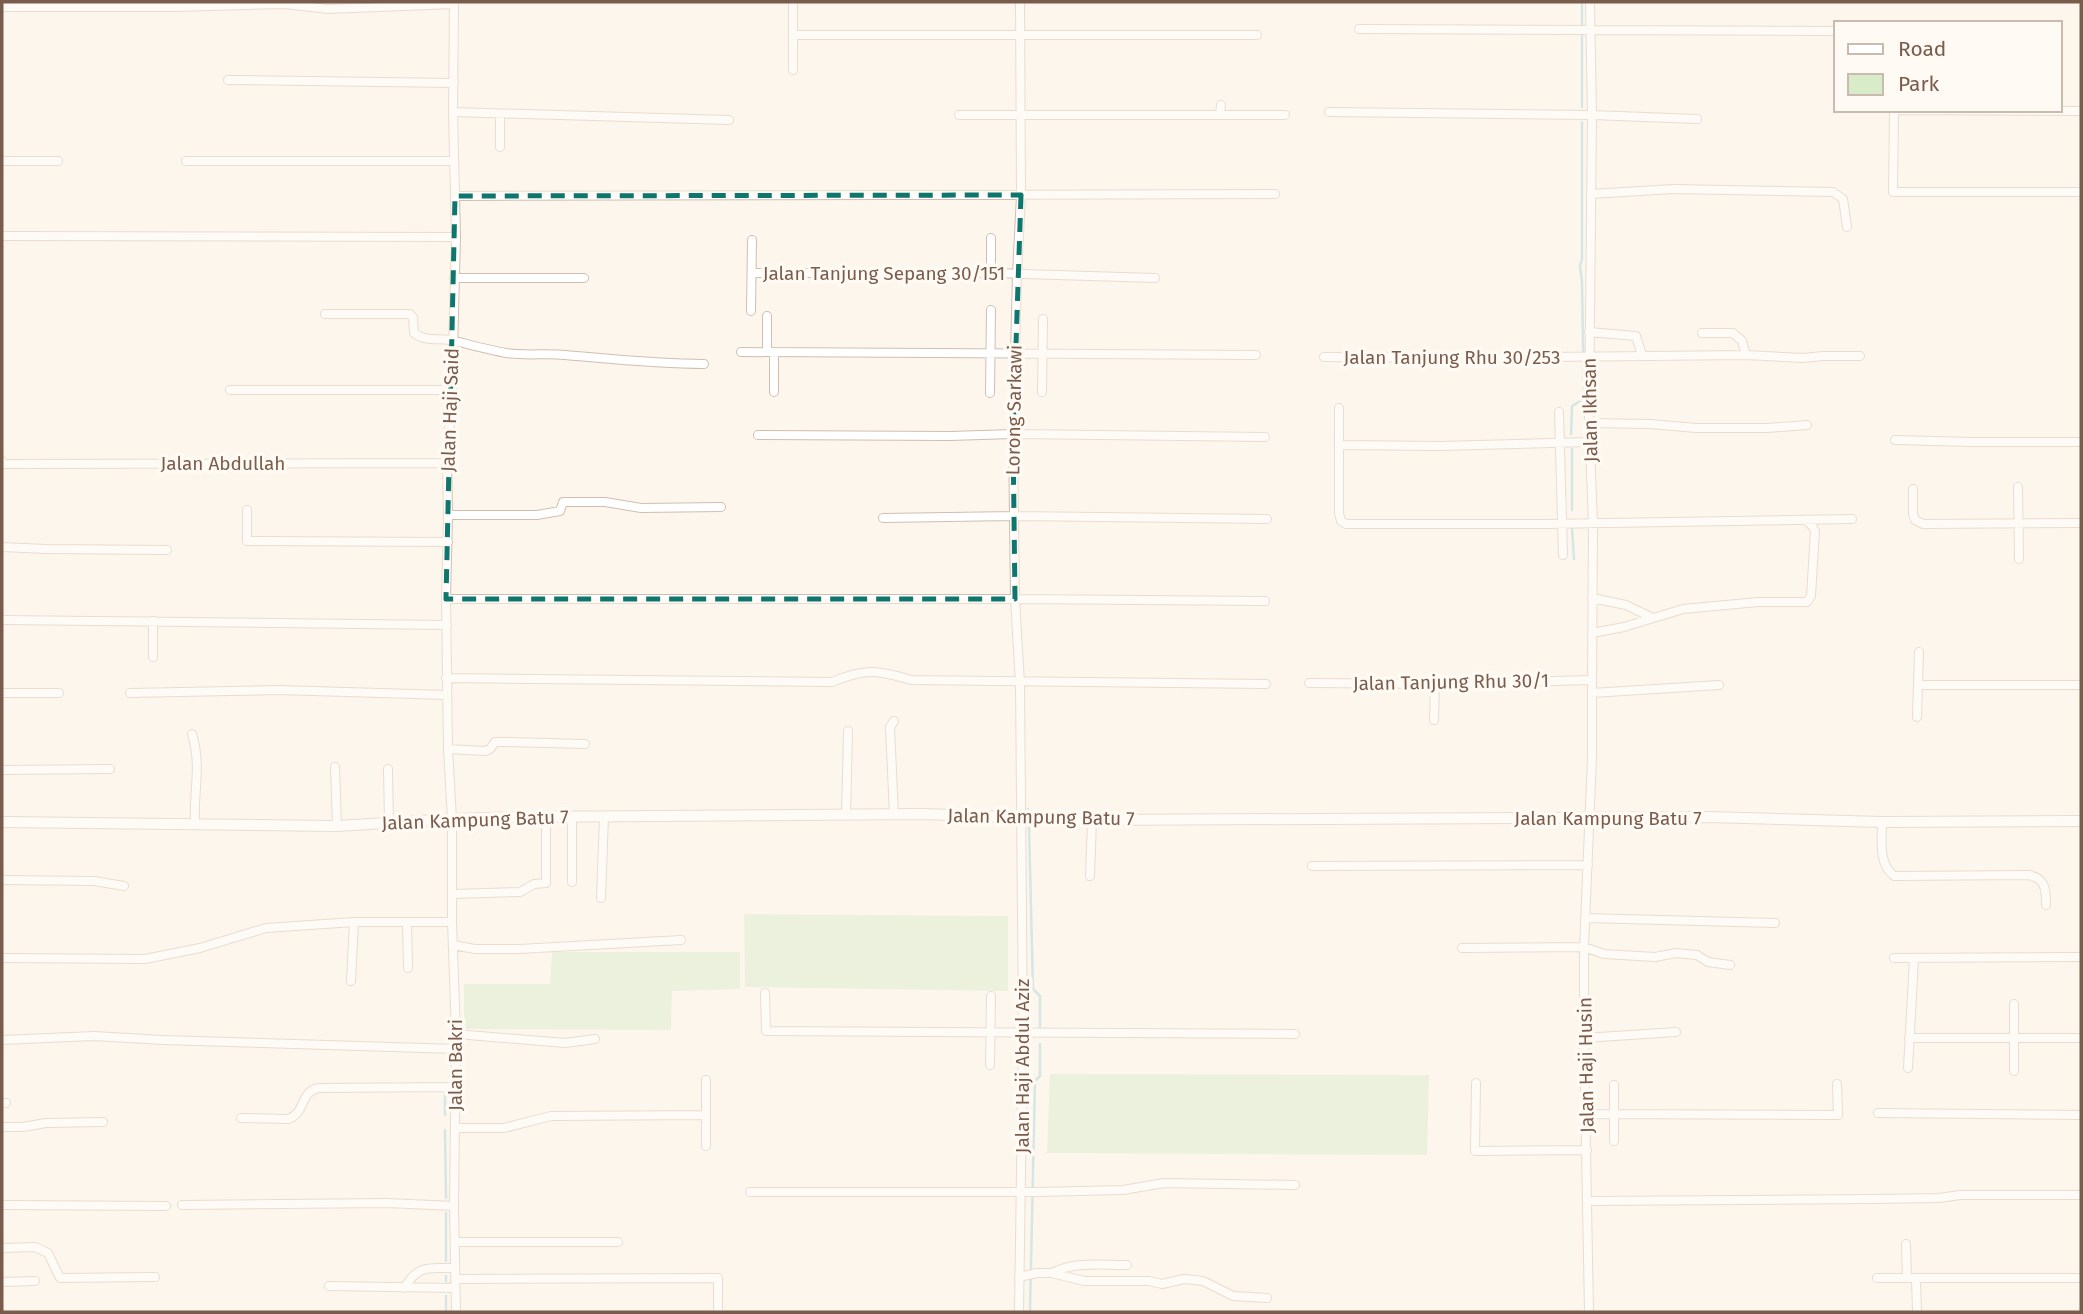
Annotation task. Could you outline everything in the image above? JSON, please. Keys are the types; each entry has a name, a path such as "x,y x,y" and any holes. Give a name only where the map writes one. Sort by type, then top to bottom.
{"street":[{"path":"793,2 793,70"},
{"name":"Lorong Sarkawi","path":"1020,2 1021,195 1013,434 1015,598 1020,683 1020,819"},
{"name":"Jalan Ikhsan","path":"1590,2 1584,31 1592,115 1589,332 1585,356 1593,523 1590,818"},
{"path":"2,7 285,4 328,9 454,3"},
{"name":"Jalan Haji Said","path":"452,819 446,678 446,599 447,463 453,390 456,237 454,3"},
{"path":"1359,29 1834,31"},
{"path":"793,35 1257,35"},
{"path":"228,80 454,83"},
{"path":"1220,104 1220,115"},
{"path":"2062,111 2081,111"},
{"path":"453,112 729,120"},
{"path":"1329,112 1696,119"},
{"path":"1894,112 1893,192 2081,192"},
{"path":"500,114 500,147"},
{"path":"959,115 1285,115"},
{"path":"2,161 58,161"},
{"path":"186,161 454,161"},
{"path":"1591,194 1673,189 1833,192 1843,199 1847,226"},
{"path":"456,197 1275,194"},
{"path":"2,236 456,237"},
{"path":"991,273 992,238"},
{"path":"751,311 752,240"},
{"name":"Jalan Tanjung Sepang 30/151","path":"752,273 991,273 1155,278"},
{"path":"454,278 584,278"},
{"path":"990,393 991,310"},
{"path":"325,314 410,314 413,318 414,333 424,340 453,340 505,353 546,353 661,364 704,364"},
{"path":"767,316 774,392"},
{"path":"1042,391 1043,319"},
{"path":"1589,332 1636,336 1642,355"},
{"path":"1702,333 1733,332 1742,341 1746,355"},
{"path":"741,352 1256,355"},
{"name":"Jalan Tanjung Rhu 30/253","path":"1324,357 1860,356"},
{"path":"230,390 453,390"},
{"path":"1339,408 1339,513 1341,521 1346,524 1562,524 1852,519"},
{"path":"1559,412 1563,442 1563,555"},
{"path":"1589,423 1696,428 1807,425"},
{"path":"758,435 1265,437"},
{"path":"1895,440 1972,443 2081,442"},
{"path":"1340,445 1440,446 1589,442"},
{"name":"Jalan Abdullah","path":"2,463 447,463"},
{"path":"2018,487 2020,559"},
{"path":"1913,489 1913,514 1918,523 2081,523"},
{"path":"448,515 537,515 560,511 563,502 605,502 641,508 721,507"},
{"path":"247,510 247,541 448,542"},
{"path":"883,518 1014,516 1267,519"},
{"path":"1592,633 1624,627 1683,609 1758,598 1810,600 1815,531 1806,520"},
{"path":"2,547 167,550"},
{"path":"446,599 1015,598 1265,601"},
{"path":"1592,598 1626,605 1653,618"},
{"path":"2,620 447,625"},
{"path":"153,621 153,657"},
{"path":"1917,717 1919,652"},
{"path":"446,678 832,682 851,674 881,671 911,680 1266,684"},
{"name":"Jalan Tanjung Rhu 30/1","path":"1309,683 1435,684 1592,680"},
{"path":"1434,720 1435,684"},
{"path":"1592,693 1719,685"},
{"path":"1918,685 2081,685"},
{"path":"131,692 279,691 447,695"},
{"path":"2,693 59,692"},
{"path":"894,722 890,727 894,814"},
{"path":"846,815 848,731"},
{"path":"192,734 198,773 194,799 195,825"},
{"path":"448,749 485,751 495,742 584,744"},
{"path":"335,767 337,826"},
{"path":"2,770 110,769"},
{"path":"387,769 389,823"},
{"name":"Jalan Kampung Batu 7","path":"2,822 337,826 452,819 894,814 1092,820 1708,817 1882,822 2081,821"},
{"path":"452,894 520,892 534,884 546,883 546,817"},
{"path":"572,817 572,882"},
{"path":"601,898 604,817"},
{"name":"Jalan Haji Husin","path":"1589,1312 1584,947 1590,818"},
{"name":"Jalan Bakri","path":"452,819 456,1034 456,1312"},
{"name":"Jalan Haji Abdul Aziz","path":"1019,1312 1024,1191 1020,819"},
{"path":"1090,876 1092,820"},
{"path":"1882,822 1883,862 1888,872 1894,876 2029,875 2040,880 2046,887 2046,905"},
{"path":"1312,866 1588,865"},
{"path":"2,880 94,881 124,886"},
{"path":"1585,918 1775,923"},
{"path":"2,958 145,959 200,948 266,928 354,922 452,922"},
{"path":"351,981 354,922"},
{"path":"407,923 408,968"},
{"path":"453,945 475,949 681,940"},
{"path":"1462,948 1584,947 1604,954 1655,957 1676,953 1696,955 1708,962 1730,965"},
{"path":"1894,958 2081,957"},
{"path":"1908,1068 1914,958"},
{"path":"765,993 766,1031 1296,1034"},
{"path":"990,1065 991,996"},
{"path":"2014,1004 2014,1071"},
{"path":"1584,1038 1676,1032"},
{"path":"456,1034 565,1043 595,1039"},
{"path":"2,1040 94,1036 456,1049"},
{"path":"1909,1038 2081,1038"},
{"path":"706,1080 706,1146"},
{"path":"1476,1083 1475,1152 1587,1150"},
{"path":"1586,1114 1838,1115 1838,1084"},
{"path":"1614,1085 1614,1141"},
{"path":"241,1118 289,1119 301,1110 307,1094 318,1088 456,1087"},
{"path":"1878,1113 2081,1115"},
{"path":"456,1128 504,1128 551,1116 706,1115"},
{"path":"2,1127 103,1122"},
{"path":"750,1192 1037,1192 1123,1190 1164,1183 1295,1185"},
{"path":"1588,1201 2081,1195"},
{"path":"182,1205 387,1203 454,1206"},
{"path":"2,1205 166,1206"},
{"path":"455,1242 618,1242"},
{"path":"1906,1244 1917,1312"},
{"path":"2,1248 35,1247 48,1253 60,1278 155,1277"},
{"path":"1052,1273 1074,1265 1126,1265"},
{"path":"404,1287 412,1274 421,1269 455,1268"},
{"path":"1022,1276 1052,1273 1084,1281 1162,1283 1184,1279 1195,1280 1233,1296 1268,1298"},
{"path":"329,1286 404,1287 718,1278 718,1312"},
{"path":"1877,1278 2081,1278"},
{"path":"2,1282 35,1281"}],"highlighted area":[{"path":"1021,195 1013,434 1015,599 446,599 455,196"}],"green space":[{"path":"744,914 1008,916 1008,991 745,987"},
{"path":"552,952 740,952 740,989 672,991 671,1030 464,1029 464,984 550,984"},
{"path":"1050,1074 1429,1075 1427,1155 1047,1153"}],"waterway":[{"path":"1582,2 1582,26"},
{"path":"1582,33 1582,107"},
{"path":"1571,434 1572,406 1584,399 1580,266 1582,122"},
{"path":"1572,449 1572,510"},
{"path":"1572,528 1574,559"},
{"path":"1029,827 1033,989 1040,996 1040,1029"},
{"path":"1030,1312 1035,1081 1040,1076 1040,1044"},
{"path":"445,1094 445,1115"},
{"path":"445,1130 446,1198"},
{"path":"446,1213 446,1261"},
{"path":"446,1276 446,1281"},
{"path":"446,1296 446,1312"}]}
